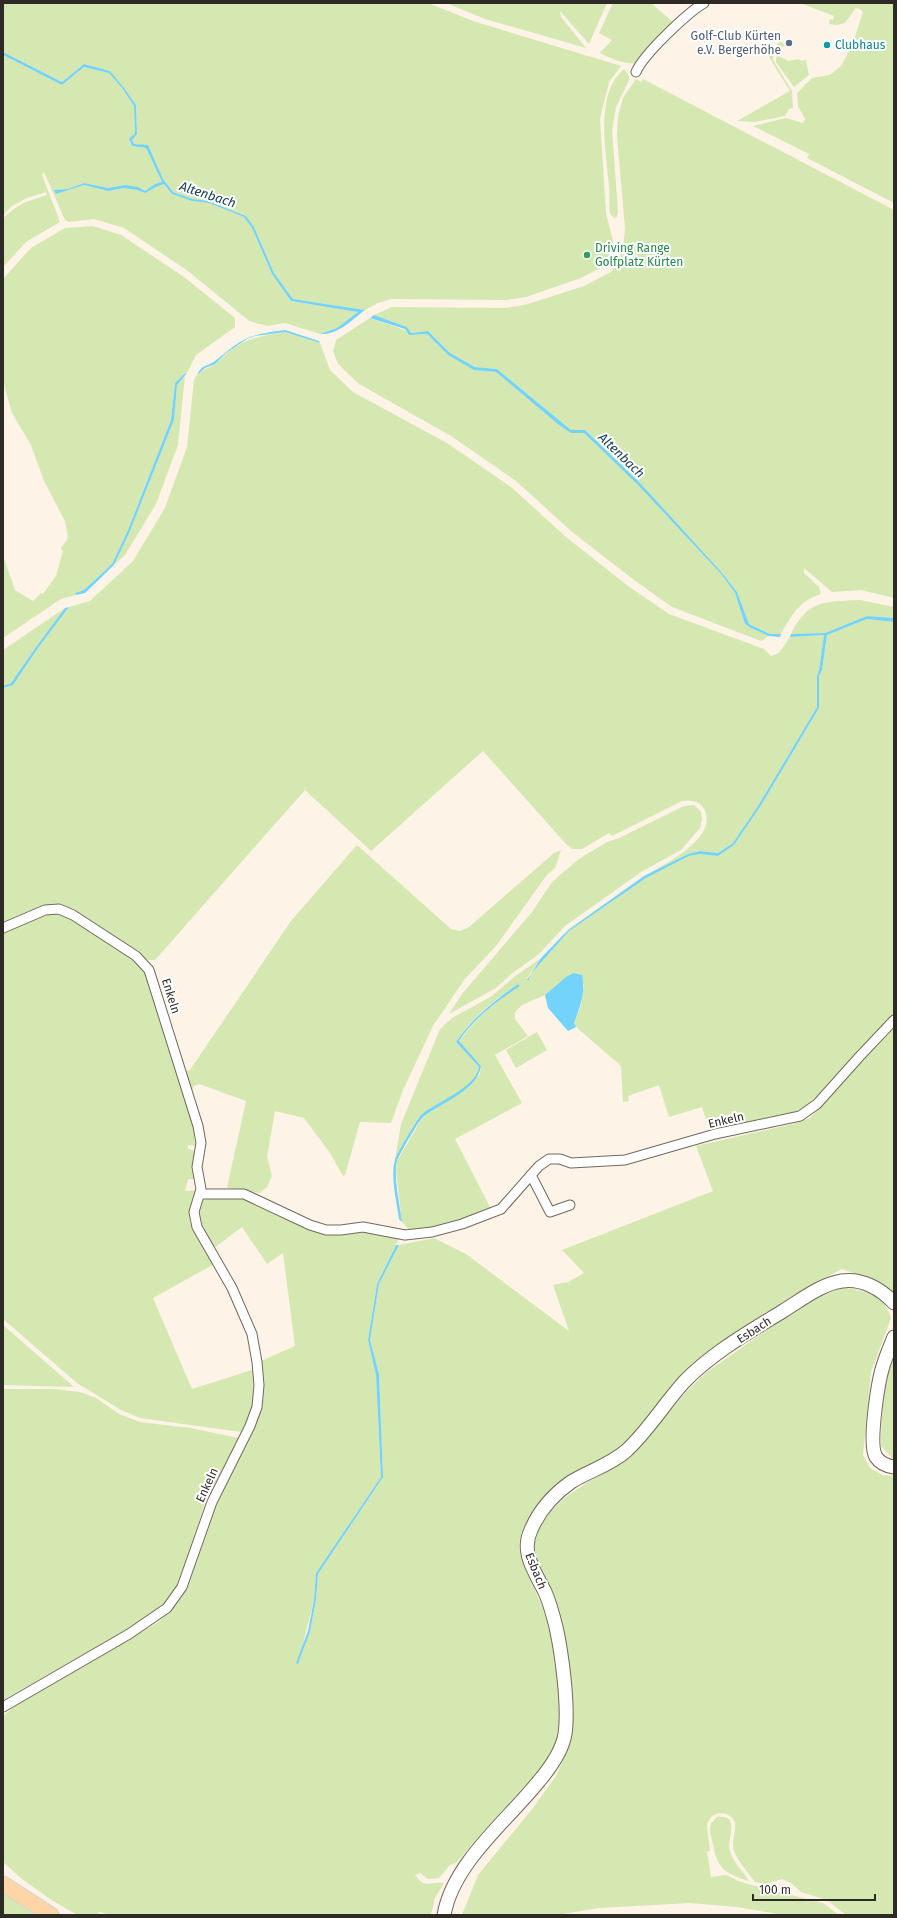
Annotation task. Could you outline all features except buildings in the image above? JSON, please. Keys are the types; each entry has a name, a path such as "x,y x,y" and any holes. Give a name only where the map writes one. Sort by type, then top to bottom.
{"main road":[{"path":"3,1884 51,1915"}],"street":[{"path":"636,72 641,62 664,38 685,17 704,3"},
{"name":"Enkeln","path":"3,928 45,910 59,910 73,915 136,956 149,970 198,1126 201,1143 197,1167 200,1194 194,1212 197,1227 232,1288 248,1323 254,1343 259,1385 257,1407 252,1421 212,1502 182,1587 167,1608 129,1634 3,1707"},
{"name":"Enkeln","path":"200,1194 244,1194 320,1229 334,1231 369,1227 405,1235 417,1235 447,1228 501,1209 542,1163 549,1159 560,1159 571,1163 625,1160 715,1134 800,1116 817,1104 894,1020"},
{"path":"531,1175 550,1212 570,1206"},
{"name":"Esbach","path":"444,1915 446,1903 462,1871 545,1775 558,1754 565,1735 565,1700 556,1629 549,1604 528,1558 526,1550 530,1530 542,1511 549,1502 571,1483 617,1458 628,1449 677,1390 700,1368 741,1338 808,1295 831,1284 853,1280 862,1282 878,1290 894,1303"},
{"path":"894,1337 880,1376 872,1448 878,1460 886,1465 894,1467"}],"green space":[{"path":"3,3 428,3 473,21 621,66 609,82 600,119 606,213 614,245 604,266 581,278 526,297 507,300 391,299 378,303 365,310 293,299 274,273 254,227 246,216 208,201 193,199 173,192 163,179 148,146 134,144 132,140 137,134 136,105 110,71 84,64 62,82 3,52"},
{"path":"446,3 607,3 589,44 560,11 561,17 586,48 485,19"},
{"path":"613,3 651,3 674,23 636,63 622,62 600,53 612,40 599,33"},
{"name":"Golf-Club Kürten e.V. Bergerhöhe","path":"800,3 894,3 894,203 807,158 809,154 753,126 786,118 803,123 805,119 798,106 797,93 812,78 830,75 841,66 852,46 863,12 860,9 856,8 845,23 837,25 829,24 830,19 833,20 834,16"},
{"path":"781,41 785,45 774,54 773,60 792,91 793,108 789,109 785,116 754,122 737,121 790,91 769,57 778,50 776,45"},
{"path":"3,55 62,85 84,67 109,73 122,88 134,106 135,133 129,140 132,146 146,148 162,182 155,184 145,191 125,185 108,188 84,183 68,189 55,190 56,194 84,185 108,191 124,188 145,193 164,184 172,194 192,201 209,203 244,217 252,228 272,274 291,301 359,312 337,328 320,334 285,323 267,326 249,321 188,271 124,228 94,219 69,222 65,220 44,172 42,175 60,222 26,242 3,267 3,218 24,203 47,195 46,192 27,198 12,206 3,215"},
{"path":"778,56 789,61 798,59 802,61 806,60 809,75 794,87 776,62 776,58"},
{"path":"624,69 629,76 629,80 616,107 612,130 618,211 617,217 614,218 610,213 604,120 609,91 615,79"},
{"path":"636,79 641,82 643,79 894,210 894,598 861,590 832,592 804,568 804,573 819,587 821,594 807,600 797,610 781,634 770,634 749,624 737,592 723,574 585,430 571,430 497,369 475,367 450,353 428,331 410,333 407,327 374,315 392,307 507,308 528,304 584,286 611,272 623,250 625,228 617,136 618,116 623,98"},
{"path":"93,226 121,235 184,277 235,318 235,327 196,355 187,373 175,383 171,420 128,530 112,564 84,590 75,593 76,595 61,599 3,638 3,556 15,590 33,601 41,593 43,594 56,576 63,551 61,548 68,536 65,521 44,481 31,445 12,413 3,381 3,279 31,248 65,228"},
{"path":"370,318 405,330 409,335 427,334 448,355 474,369 496,372 571,433 584,433 639,486 722,575 735,593 745,624 769,636 761,641 672,607 634,580 571,531 516,481 451,436 359,384 338,364 333,351 336,340"},
{"path":"285,332 320,343 330,370 353,392 447,443 511,487 566,537 628,586 669,614 764,649 771,656 779,653 790,637 824,635 817,676 817,707 758,806 733,843 718,853 700,851 688,854 644,876 675,858 696,841 703,831 707,821 705,811 699,803 693,801 682,801 612,836 609,833 582,849 572,849 483,751 371,851 305,790 155,960 146,960 139,952 60,905 3,924 3,688 13,685 38,648 69,607 90,601 133,561 165,508 187,447 194,380 196,377 241,344 261,336"},
{"path":"185,376 178,445 156,504 125,555 114,565 130,531 174,420 177,385"},
{"path":"860,600 894,607 894,618 867,616 825,633 791,634 797,623 811,608 827,602"},
{"path":"65,608 11,683 3,686 3,650"},
{"path":"867,619 894,622 894,1015 808,1105 790,1114 710,1131 702,1107 669,1117 659,1085 628,1096 629,1101 623,1102 621,1066 576,1027 574,1023 581,1005 584,984 566,977 545,995 522,1005 515,1012 515,1019 528,1036 495,1055 522,1103 455,1139 490,1207 471,1216 430,1229 409,1230 402,1222 396,1172 397,1161 422,1118 466,1089 480,1074 481,1066 459,1042 479,1018 494,1004 519,986 518,984 500,996 476,1017 462,1033 456,1042 479,1067 476,1075 464,1088 428,1110 418,1118 395,1160 401,1124 440,1029 452,1018 492,996 514,977 541,958 527,978 529,980 530,975 569,931 646,878 689,856 700,854 718,856 734,845 760,807 819,708 819,676 822,670 827,635"},
{"path":"694,805 701,812 702,819 700,828 681,850 641,872 565,926 538,955 511,974 496,988 449,1014 462,994 532,912 552,882 579,859 607,842 619,838 684,806"},
{"path":"357,845 451,929 460,931 469,927 554,853 561,850 555,868 546,876 496,946 464,980 433,1026 403,1090 391,1123 360,1122 345,1175 343,1176 330,1153 304,1118 275,1111 267,1157 272,1176 267,1187 260,1193 227,1188 246,1101 199,1084 194,1086 192,1090 186,1071 190,1070 291,921"},
{"path":"46,914 59,914 71,919 133,959 144,969 150,982 194,1127 195,1146 188,1145 188,1149 195,1151 192,1166 196,1179 188,1179 185,1191 197,1190 190,1211 191,1225 198,1239 216,1263 153,1298 192,1389 255,1369 253,1402 249,1416 241,1432 140,1418 121,1410 77,1383 3,1319 3,932"},
{"path":"894,1027 894,1292 870,1279 842,1269 790,1298 721,1343 697,1361 682,1375 643,1423 626,1441 612,1453 550,1495 537,1507 527,1522 520,1539 519,1546 523,1564 542,1606 551,1637 559,1697 558,1734 554,1747 543,1765 456,1863 450,1865 439,1878 428,1879 420,1873 415,1875 425,1884 444,1883 435,1898 431,1915 110,1915 99,1912 97,1915 78,1915 50,1899 22,1879 3,1862 3,1716 17,1704 157,1623 173,1609 186,1591 217,1504 258,1419 261,1361 295,1346 283,1253 267,1264 242,1227 214,1248 200,1223 198,1208 202,1202 210,1198 222,1196 243,1198 255,1201 270,1208 313,1231 379,1233 399,1238 377,1284 368,1340 376,1375 381,1477 316,1573 314,1600 298,1664 310,1632 316,1600 318,1574 383,1477 379,1374 370,1340 379,1284 399,1245 434,1238 466,1254 569,1331 553,1285 568,1282 584,1273 562,1250 713,1191 696,1146 793,1124 810,1118"},
{"path":"537,1032 547,1050 516,1068 506,1050"},
{"path":"843,1288 866,1292 873,1296 884,1305 891,1318 871,1372 863,1455 870,1468 882,1475 894,1476 894,1915 846,1915 827,1900 801,1892 791,1883 782,1879 766,1884 755,1882 734,1851 734,1821 731,1817 721,1813 715,1814 711,1817 707,1825 710,1852 707,1851 711,1877 726,1875 738,1881 755,1886 823,1903 839,1915 784,1915 737,1907 690,1903 599,1908 557,1915 462,1915 478,1875 533,1808 556,1776 565,1756 571,1735 557,1607 548,1582 536,1558 534,1542 541,1525 551,1511 564,1498 588,1482 623,1463 688,1390 707,1372 784,1318 821,1296"},
{"path":"3,1325 74,1387 3,1385"},
{"path":"894,1352 894,1460 881,1446 884,1399"},
{"path":"3,1389 54,1389 80,1392 96,1398 119,1414 140,1422 190,1428 239,1438 206,1500 178,1585 162,1606 126,1630 3,1700"},
{"path":"717,1817 725,1817 731,1824 729,1846 731,1855 749,1881 729,1873 720,1865 717,1859 710,1828 711,1823"},
{"path":"3,1893 6,1895 35,1915 3,1915"}],"water":[{"path":"3,52 62,82 84,64 110,71 136,105 137,134 132,140 134,144 148,145 163,179 173,192 193,199 208,201 246,216 254,227 274,273 293,299 365,310 339,329 327,334 320,334 337,328 358,312 291,301 272,274 252,228 244,217 209,203 192,201 172,194 164,184 145,193 124,188 108,191 84,185 56,194 54,190 68,189 84,183 108,188 125,185 138,187 145,191 155,184 162,182 146,148 132,146 129,139 135,133 134,106 122,88 109,73 84,67 62,85 3,55"},
{"path":"374,315 407,327 411,333 428,331 450,353 475,367 497,369 571,430 585,430 641,484 723,574 737,592 749,624 770,634 781,634 780,637 769,636 745,624 735,593 722,575 639,486 584,433 571,433 559,425 496,372 474,370 448,355 427,334 409,335 405,329 370,318"},
{"path":"285,330 319,341 320,343 285,332 255,336 247,339 226,353 215,364 205,368 197,375 203,367 212,363 240,342 247,338 254,336 263,334"},
{"path":"187,373 177,385 174,420 130,531 114,565 85,593 76,595 75,593 84,590 112,564 128,530 171,420 175,383"},
{"path":"69,607 38,648 13,685 3,688 3,686 11,683 65,608"},
{"path":"867,616 894,618 894,622 867,619 827,635 822,670 819,676 819,708 760,807 734,845 718,856 700,854 689,856 646,878 569,931 531,974 541,958 568,930 644,876 688,854 700,851 718,853 733,843 758,806 817,707 817,676 824,635 790,637 791,634 825,633"},
{"path":"574,973 582,975 583,993 574,1023 576,1027 568,1031 548,1008 545,995 566,977"},
{"path":"518,984 520,986 479,1017 459,1041 481,1066 478,1075 466,1089 423,1117 397,1161 397,1191 402,1222 399,1219 393,1174 396,1157 421,1115 463,1088 471,1082 476,1075 479,1067 456,1042 469,1025 484,1010"},
{"path":"396,1245 399,1245 379,1284 370,1340 379,1374 383,1477 318,1574 316,1600 310,1632 298,1664 296,1663 308,1631 314,1600 316,1573 381,1477 376,1375 368,1340 377,1284"}],"place":[{"name":"Golf-Club Kürten e.V. Bergerhöhe","path":"789,43"},
{"name":"Clubhaus","path":"827,45"},
{"name":"Driving Range Golfplatz Kürten","path":"587,255"}],"water label":[{"name":"Altenbach","path":"208,194"},
{"name":"Altenbach","path":"622,455"}]}
